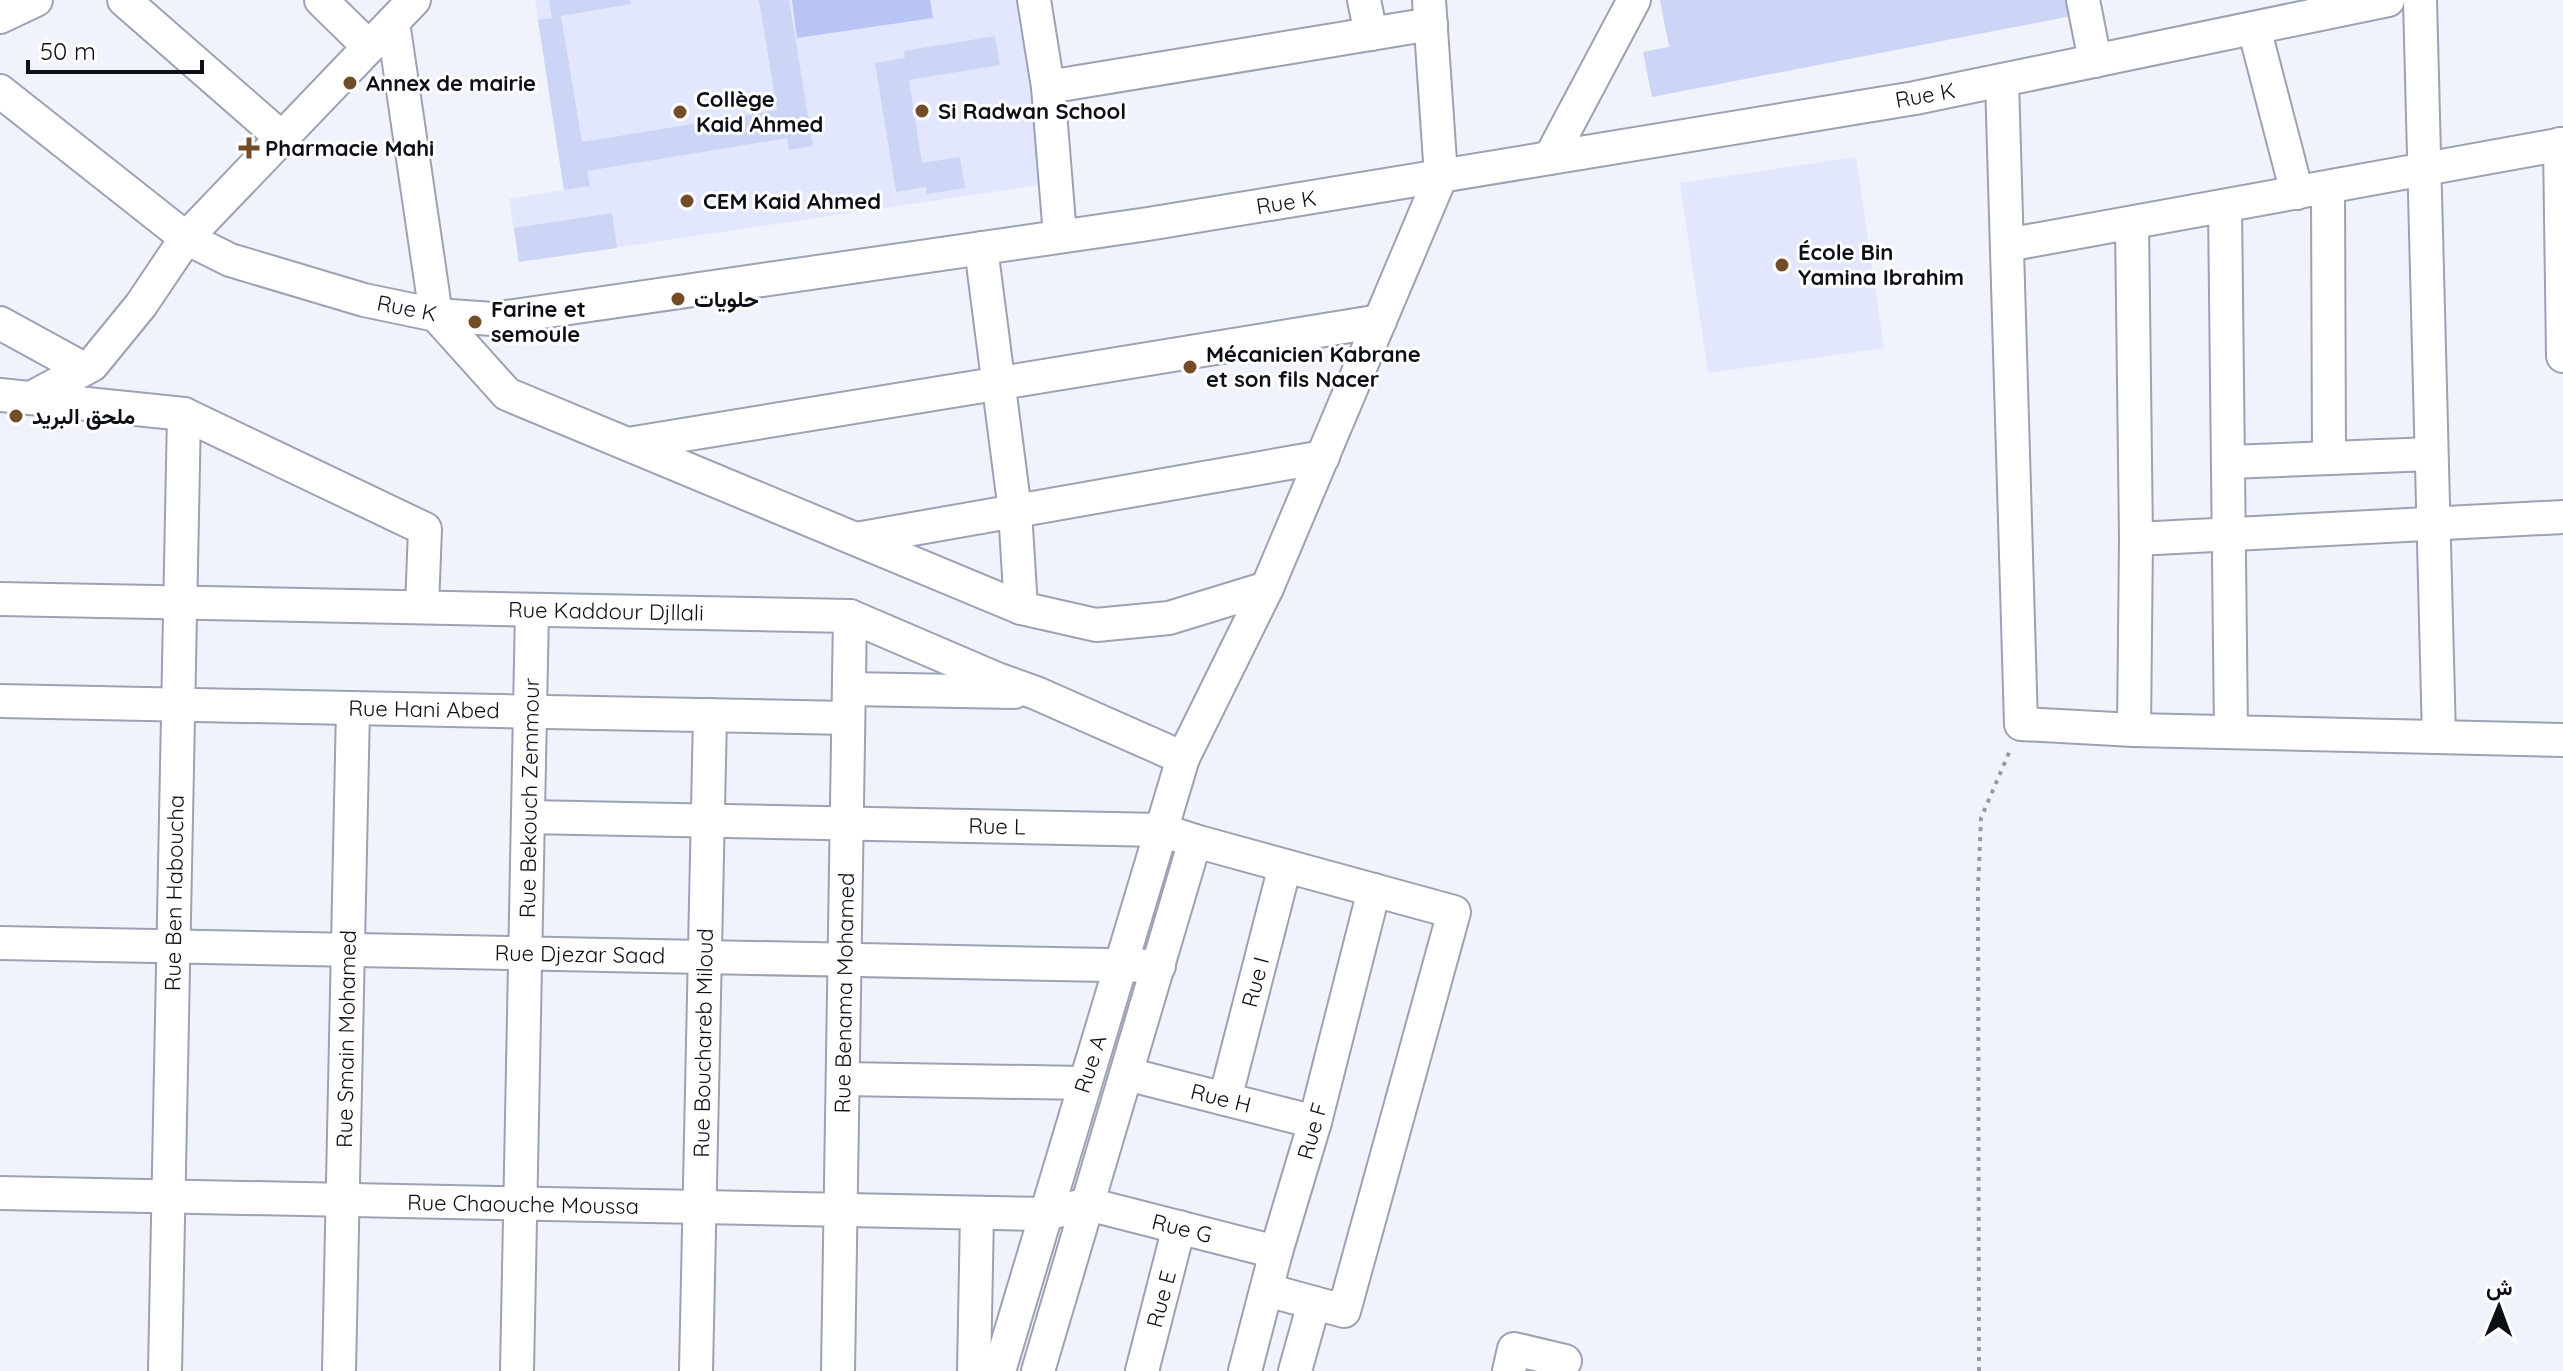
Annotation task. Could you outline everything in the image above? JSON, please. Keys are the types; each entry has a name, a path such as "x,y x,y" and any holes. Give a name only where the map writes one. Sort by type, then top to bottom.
{"street":[{"path":"0,17 36,0"},
{"path":"124,0 282,138"},
{"path":"321,0 369,47"},
{"path":"1034,0 1048,87 1060,236"},
{"path":"1364,0 1371,34"},
{"path":"1550,158 1634,0"},
{"path":"2083,0 2095,61"},
{"path":"2420,0 2439,737"},
{"name":"Rue K","path":"0,91 186,238 230,260 364,300 436,315 493,319 1060,236 1550,158 2002,81 2376,1"},
{"path":"0,407 11,396 92,365 141,305 186,238 403,11"},
{"path":"403,11 436,315 507,394 1021,608 1096,625 1169,618 1267,588"},
{"path":"1048,87 1371,34 1430,12 1441,176"},
{"path":"2254,28 2312,190 2329,458"},
{"path":"2002,81 2021,724 2134,730 2563,740"},
{"path":"2007,245 2562,144 2563,356"},
{"name":"Rue A","path":"999,1371 1183,758 1267,588 1441,176"},
{"path":"2225,206 2231,732"},
{"path":"2132,224 2136,539 2134,730"},
{"path":"981,248 1015,511 1021,608"},
{"path":"628,444 1380,321"},
{"path":"0,323 84,369"},
{"path":"11,396 184,414 425,529 422,607"},
{"name":"Rue Ben Haboucha","path":"165,1371 184,414"},
{"path":"2229,462 2431,454"},
{"path":"856,539 1323,457"},
{"path":"2136,539 2563,517"},
{"name":"Rue Kaddour Djllali","path":"0,599 850,616 1183,758"},
{"name":"Rue Bekouch Zemmour","path":"517,1371 532,610"},
{"name":"Rue Benama Mohamed","path":"838,1371 850,616"},
{"name":"Rue Hani Abed","path":"0,701 710,715 1036,693"},
{"name":"Rue Smain Mohamed","path":"339,1371 353,708"},
{"name":"Rue Bouchareb Miloud","path":"696,1371 710,715"},
{"name":"Rue L","path":"528,817 1161,830 1454,912 1344,1311 1314,1303"},
{"path":"1038,1371 1195,841"},
{"name":"Rue I","path":"1225,1099 1285,866"},
{"name":"Rue F","path":"1245,1371 1315,1122 1374,890"},
{"name":"Rue Djezar Saad","path":"0,943 1159,966"},
{"name":"Rue H","path":"843,1079 1125,1080 1225,1099 1315,1122"},
{"name":"Rue Chaouche Moussa","path":"0,1193 1046,1214 1088,1204"},
{"name":"Rue G","path":"1088,1204 1276,1252"},
{"path":"974,1371 977,1213"},
{"name":"Rue E","path":"1142,1371 1179,1227"},
{"path":"1267,1290 1314,1303 1295,1371"},
{"path":"1509,1371 1514,1349 1565,1361"}],"path":[{"path":"1979,1371 1978,889 1981,818 2021,724"}],"shaded area":[{"path":"535,0 1020,0 1047,184 519,262 509,199 564,190"},
{"path":"792,0 930,0 933,18 797,38"},
{"name":"École Bin Yamina Ibrahim","path":"1856,157 1884,348 1708,373 1680,183"}],"building":[{"path":"549,0 630,0 631,4 561,16 582,142 777,110 759,0 789,0 813,146 789,150 787,138 587,171 590,186 564,190 538,20 552,18"},
{"path":"1660,0 2069,0 2072,16 1652,97 1643,52 1669,47"},
{"path":"995,36 1000,65 909,80 922,163 960,157 965,188 927,194 926,187 896,192 875,63 905,58 904,51"},
{"path":"612,213 617,248 519,262 514,228"}],"place":[{"name":"Annex de mairie","path":"350,83"},
{"name":"Si Radwan School","path":"922,111"},
{"name":"Collège Kaid Ahmed","path":"680,112"},
{"name":"Pharmacie Mahi","path":"249,148"},
{"name":"CEM Kaid Ahmed","path":"687,201"},
{"name":"École Bin Yamina Ibrahim","path":"1782,265"},
{"name":"حلويات","path":"678,299"},
{"name":"Farine et semoule","path":"475,322"},
{"name":"Mécanicien Kabrane et son fils Nacer","path":"1190,367"},
{"name":"ملحق البريد","path":"16,416"}]}
